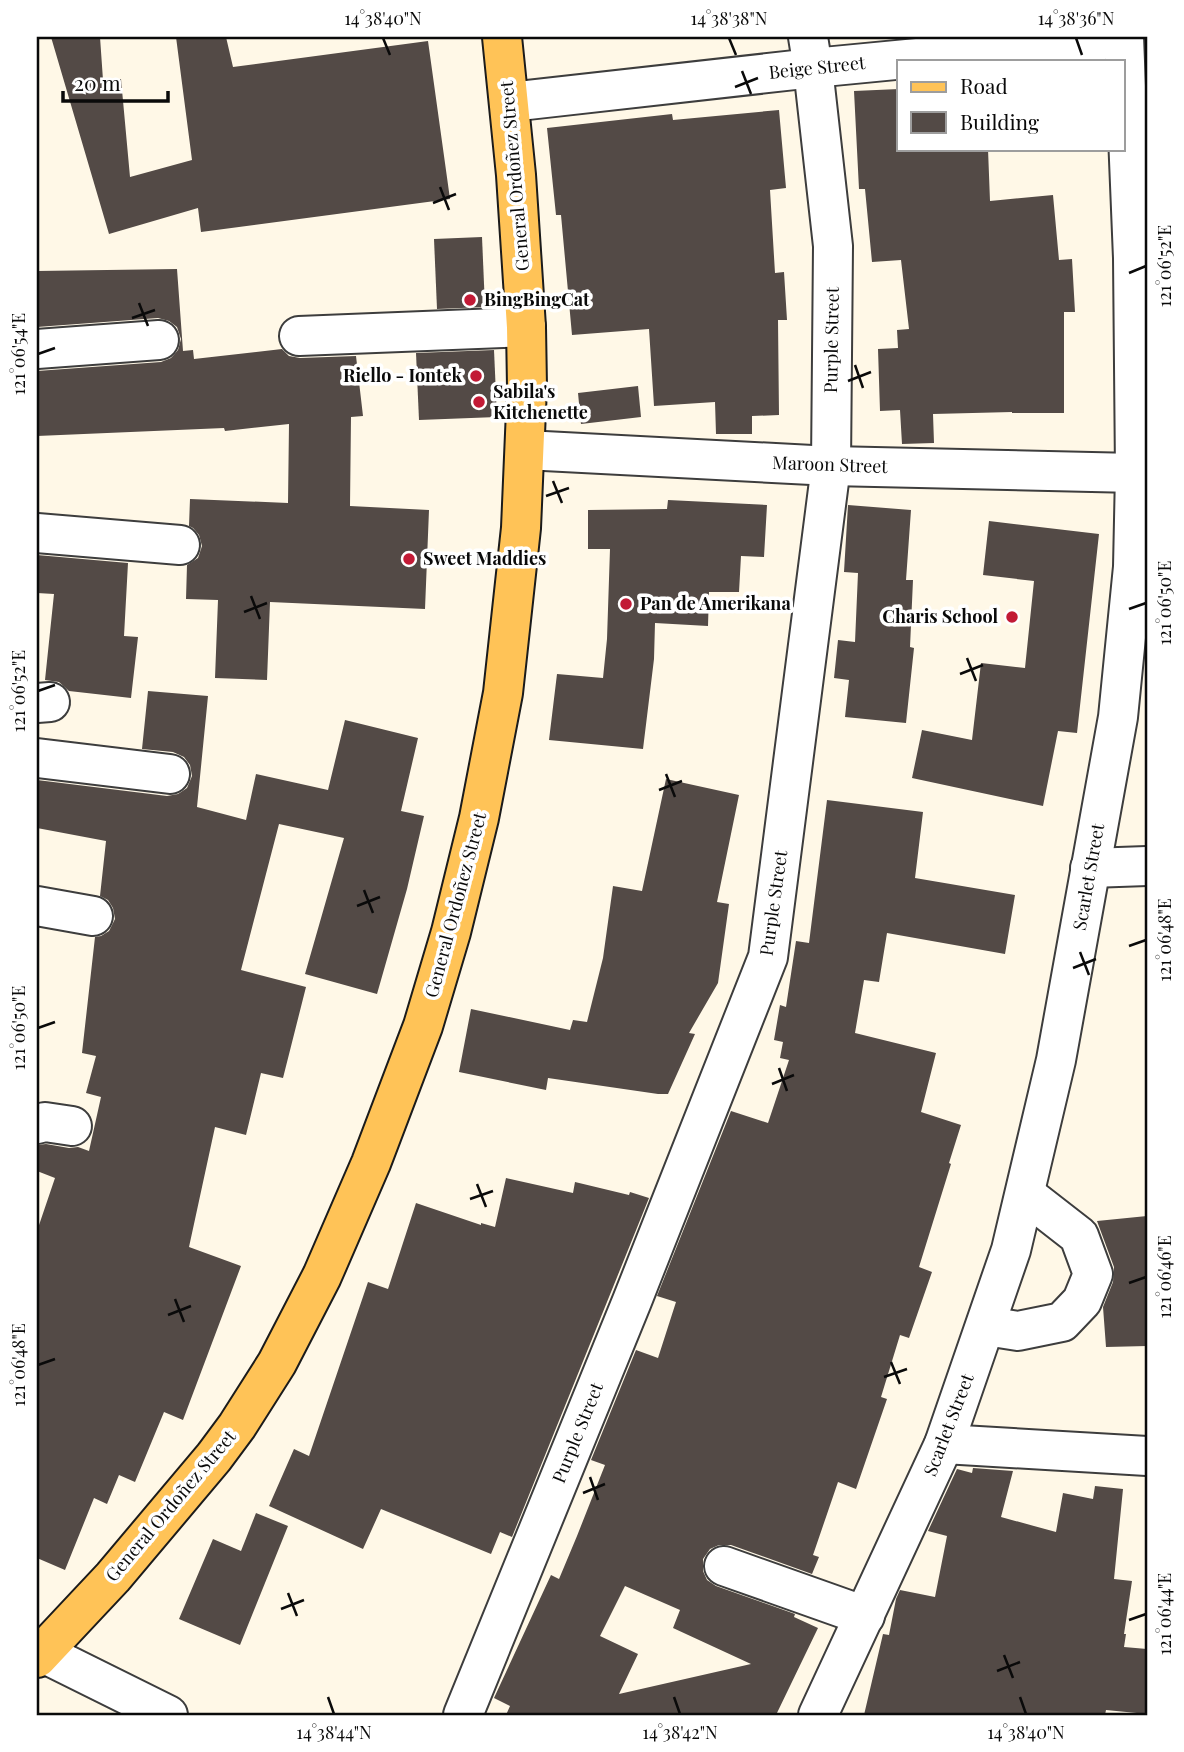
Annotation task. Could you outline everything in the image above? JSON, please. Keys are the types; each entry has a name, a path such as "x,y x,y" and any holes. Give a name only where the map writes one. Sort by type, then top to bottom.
{"main road":[{"name":"General Ordoñez Street","path":"39,1654 113,1577 214,1457 271,1372 322,1276 371,1163 436,986 479,818 503,693 521,527 526,327 510,102 502,37"}],"street":[{"name":"Beige Street","path":"510,102 811,52 1124,37"},
{"name":"Scarlet Street","path":"818,1715 944,1444 1011,1250 1056,1060 1118,717 1140,566 1135,473 1140,258 1124,37"},
{"name":"Purple Street","path":"463,1715 632,1301 768,957 831,466 834,246 811,52"},
{"path":"299,336 526,327"},
{"path":"37,349 159,340"},
{"name":"Maroon Street","path":"525,450 831,466 1135,473"},
{"path":"37,533 180,545"},
{"path":"37,758 170,774"},
{"path":"1090,868 1147,866"},
{"path":"37,906 93,916"},
{"path":"986,1326 1018,1331 1062,1322 1082,1301 1093,1274 1079,1236 1025,1194"},
{"path":"944,1444 1147,1456"},
{"path":"724,1566 865,1616"},
{"path":"39,1654 168,1715"}],"building":[{"path":"51,37 100,37 103,80 121,79 130,177 192,160 176,37 226,37 233,67 428,41 450,199 201,232 198,208 109,234"},
{"path":"897,89 897,150 988,150 990,201 1053,195 1059,260 1072,259 1075,312 1064,312 1064,413 933,414 934,443 902,444 900,410 880,411 878,349 898,348 897,330 909,329 901,260 872,262 865,189 859,189 854,91"},
{"path":"779,110 786,188 770,190 775,273 784,272 787,320 778,320 779,415 752,416 752,434 716,434 715,402 654,406 649,329 572,335 561,215 556,215 547,128 672,114 673,120"},
{"path":"482,237 485,307 437,309 434,239"},
{"path":"177,269 183,351 193,350 194,359 282,349 289,356 300,358 356,356 363,416 351,417 350,506 429,510 425,609 270,602 267,680 215,678 218,600 186,599 187,565 198,558 202,546 199,535 189,526 190,499 288,503 289,424 225,431 224,428 37,436 37,371 161,362 171,358 178,350 181,339 177,327 158,318 37,327 37,271"},
{"path":"494,350 497,417 419,420 416,353"},
{"path":"638,386 641,417 581,424 578,393"},
{"path":"668,500 767,505 764,557 741,556 739,592 709,592 708,626 655,623 654,659 643,749 549,740 557,674 603,678 610,549 588,549 588,510 667,509"},
{"path":"848,505 911,510 906,580 913,580 910,647 914,648 906,723 845,717 849,680 834,678 838,640 855,642 858,573 844,572"},
{"path":"989,521 1099,534 1077,733 1058,731 1043,806 912,778 922,730 972,740 981,663 1025,668 1034,581 983,575"},
{"path":"37,555 128,563 124,636 138,637 131,698 69,691 59,682 45,680 54,594 37,593"},
{"path":"148,691 208,696 197,807 246,820 256,774 328,790 345,720 418,738 401,811 424,816 407,889 377,994 305,974 344,838 279,824 241,970 306,987 283,1078 261,1073 246,1135 215,1127 189,1247 241,1266 183,1420 164,1412 135,1482 119,1475 107,1504 94,1498 65,1570 37,1558 37,1231 55,1178 37,1171 37,1145 78,1147 89,1151 101,1097 86,1093 96,1056 82,1053 95,937 109,931 115,919 108,900 100,896 106,841 37,828 37,780 167,796 178,794 187,788 192,776 190,765 184,757 173,752 142,749"},
{"path":"666,779 739,795 717,902 729,904 718,983 689,1033 695,1034 668,1094 548,1078 546,1090 459,1072 471,1009 570,1030 573,1020 587,1022 603,958 613,886 642,891"},
{"path":"827,800 923,812 915,878 1015,895 1005,954 887,933 879,982 864,980 855,1033 936,1053 921,1112 961,1125 919,1267 932,1272 909,1338 900,1335 881,1397 887,1399 856,1489 838,1482 813,1555 819,1557 812,1574 731,1545 719,1545 710,1549 703,1559 703,1571 707,1580 716,1586 795,1614 794,1617 818,1628 776,1715 506,1715 510,1706 494,1698 551,1575 559,1579 577,1536 605,1465 591,1460 636,1350 658,1358 676,1302 657,1296 731,1111 768,1123 789,1060 780,1058 783,1042 774,1040 780,1005 786,1007 796,941 809,943","holes":["625,1586 680,1610 673,1628 751,1664 619,1694 638,1654 600,1636"]},
{"path":"506,1178 573,1193 575,1182 649,1198 512,1537 500,1532 491,1554 381,1509 363,1549 269,1506 294,1449 309,1456 368,1282 388,1289 416,1203 481,1225 495,1227"},
{"path":"1147,1216 1147,1346 1106,1347 1103,1307 1113,1282 1114,1267 1097,1221"},
{"path":"973,1468 1013,1471 1001,1517 1056,1532 1063,1493 1093,1499 1095,1486 1123,1489 1114,1579 1132,1581 1124,1647 1147,1649 1147,1714 1106,1710 1105,1715 864,1715 883,1634 889,1635 896,1599 900,1590 935,1597 947,1536 928,1531 957,1469 972,1473"},
{"path":"256,1513 288,1526 240,1645 179,1619 213,1539 241,1551"}],"place":[{"name":"BingBingCat","path":"470,300"},
{"name":"Riello - Iontek","path":"476,376"},
{"name":"Sabila's Kitchenette","path":"479,402"},
{"name":"Sweet Maddies","path":"409,559"},
{"name":"Pan de Amerikana","path":"626,604"},
{"name":"Charis School","path":"1012,617"}]}
